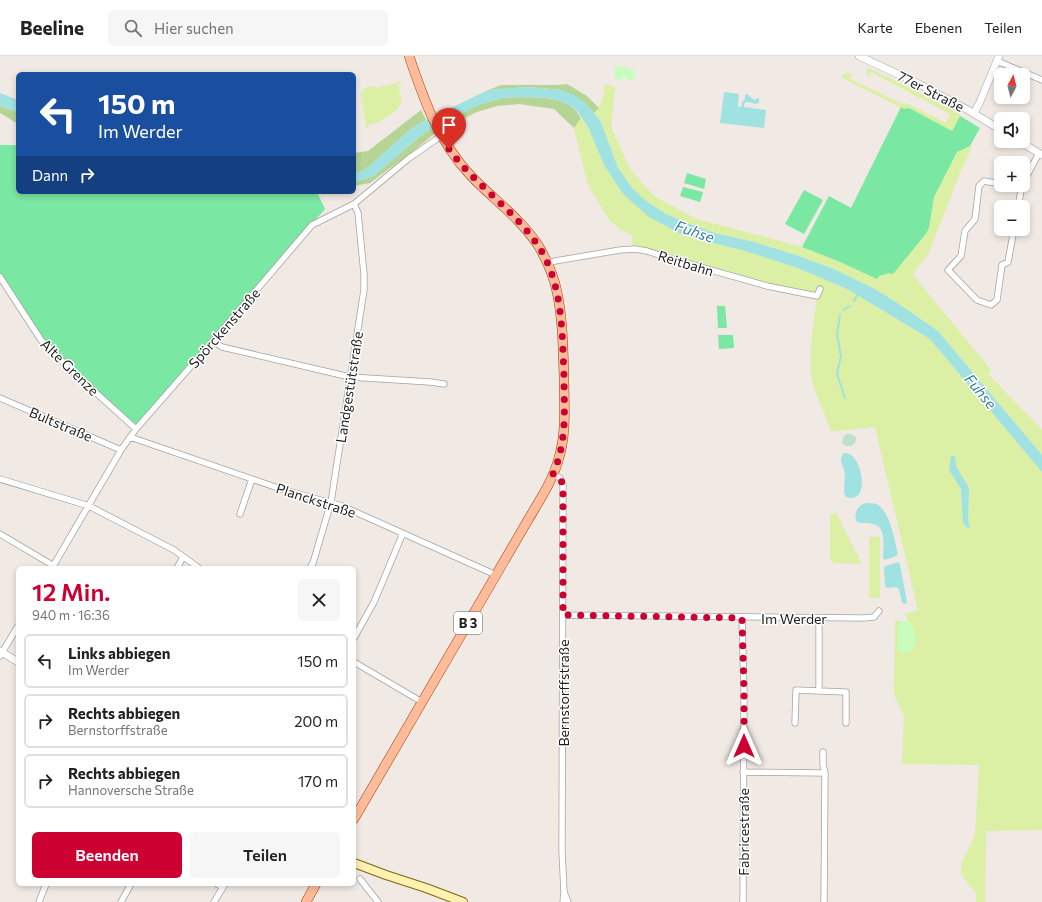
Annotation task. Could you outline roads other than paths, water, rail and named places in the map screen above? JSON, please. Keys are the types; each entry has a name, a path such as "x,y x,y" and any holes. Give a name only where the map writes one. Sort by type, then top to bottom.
{"main road":[{"path":"409,56 440,134"},
{"name":"B 3","path":"356,816 528,520 553,474 562,448 564,429 561,316 557,292 547,264 538,245 528,232 471,176 452,154 440,134"},
{"path":"356,864 463,902"},
{"path":"306,902 315,886"}],"street":[{"name":"77er Straße","path":"859,56 919,84 974,113 994,126"},
{"path":"974,113 998,59 1042,80"},
{"name":"Spörckenstraße","path":"54,566 121,450 136,429 312,225 354,204 440,134"},
{"path":"1030,148 1040,154 1030,171"},
{"path":"994,183 984,181 979,186 975,219 965,231 961,256 948,270 977,300 991,305 997,300 1002,265 1008,262 1013,236"},
{"name":"Landgestütstraße","path":"311,566 331,502 364,290 364,274 358,213 354,204"},
{"name":"Reitbahn","path":"547,264 555,261 620,250 647,251 767,286 817,296 820,288"},
{"name":"Alte Grenze","path":"0,277 41,340 74,373 136,429"},
{"path":"213,340 222,347 350,377 444,384"},
{"name":"Bultstraße","path":"0,398 121,450"},
{"name":"Planckstraße","path":"130,437 281,489 342,506 496,575"},
{"name":"Bernstorffstraße","path":"553,474 560,478 563,485 563,902"},
{"path":"0,479 89,506 174,550 196,566"},
{"path":"240,514 252,479"},
{"path":"356,634 374,602 403,533"},
{"name":"Spörckenstraße","path":"0,534 51,566"},
{"path":"178,566 183,557"},
{"name":"Im Werder","path":"563,615 742,618 864,618 874,617 879,611"},
{"name":"Fabricestraße","path":"742,618 744,692 743,902"},
{"path":"819,618 819,691"},
{"path":"16,629 1,653 16,661"},
{"path":"356,663 422,702"},
{"path":"795,723 796,690 846,692 846,723"},
{"path":"823,752 824,902"},
{"path":"743,772 824,773"},
{"path":"360,879 378,902"},
{"path":"39,902 45,886"},
{"path":"121,902 130,886"},
{"path":"214,902 224,886"},
{"name":"Bernstorffstraße","path":"564,892 568,902"}],"water":[{"name":"Fuhse","path":"528,87 561,90 575,95 586,104 601,122 618,168 633,189 646,201 666,214 715,233 754,242 799,256 836,270 873,288 899,304 938,331 1042,455 1042,472 930,339 849,290 798,268 742,250 685,236 649,217 623,194 604,165 588,127 578,112 563,102 550,98 521,97 502,98 478,105 424,133 372,177 356,181 356,173 365,170 412,128 488,90"},
{"path":"724,92 739,94 738,107 741,107 742,102 745,99 745,95 747,94 755,100 759,98 759,103 755,104 746,102 744,107 766,110 764,128 720,123"},
{"path":"0,93 16,99 16,111 0,106"},
{"path":"844,453 850,454 855,459 861,474 861,490 858,496 852,498 846,497 844,492 845,473 841,457"},
{"path":"951,455 955,457 956,466 969,488 968,520 970,527 968,529 963,523 961,489 949,470"},
{"path":"867,503 876,504 885,513 893,534 898,554 896,556 885,560 883,558 884,543 880,529 871,523 857,522 855,516 858,508"},
{"path":"898,562 900,564 907,602 904,604 902,602 899,589 896,587 887,588 885,586 884,567"}],"waterway":[{"path":"854,301 858,293"},
{"path":"843,310 850,306"},
{"path":"840,315 837,334 841,356 837,374 845,398"}]}
